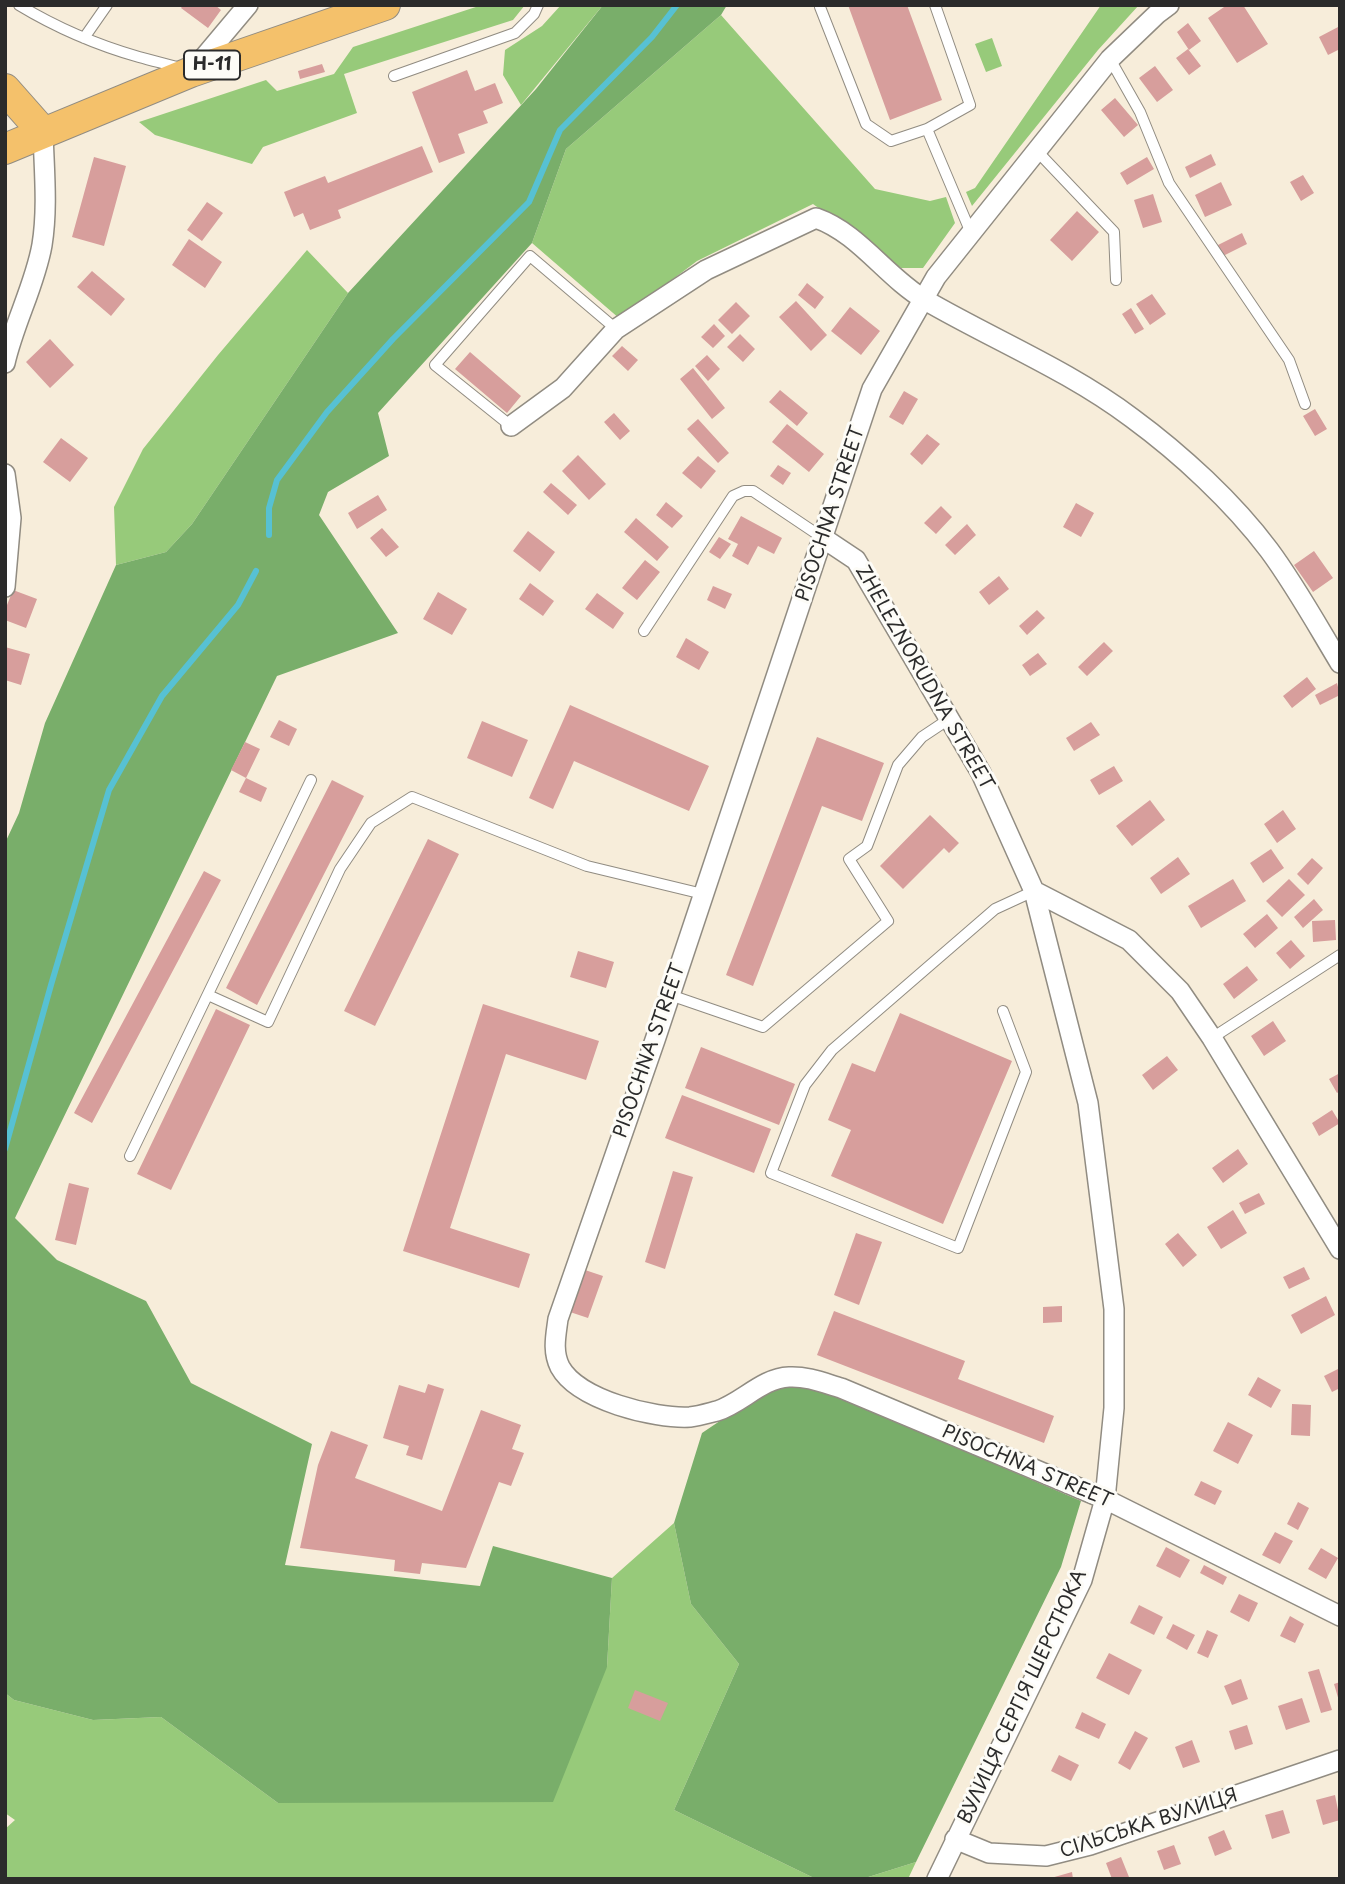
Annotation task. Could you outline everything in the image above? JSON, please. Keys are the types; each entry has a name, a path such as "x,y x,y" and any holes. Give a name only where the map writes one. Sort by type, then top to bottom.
{"main road":[{"name":"Н-11","path":"5,149 191,72 385,5"},
{"path":"5,89 43,132"}],"street":[{"path":"191,72 248,5"},
{"name":"PISOCHNA STREET","path":"1169,5 1110,59 936,277 872,389 558,1319 555,1349 559,1365 568,1379 580,1389 636,1411 690,1417 717,1411 738,1402 764,1384 787,1377 809,1378 841,1388 1105,1499 1340,1615"},
{"path":"5,363 42,244 45,198 43,132"},
{"path":"511,426 563,388 616,329 706,270 816,218 834,225 922,299 1058,371 1132,417 1183,459 1245,521 1270,551 1340,663"},
{"path":"5,587 12,518 6,480"},
{"name":"ZHELEZNORUDNA STREET","path":"823,538 856,560 981,773 1034,891"},
{"path":"1034,891 1129,940 1180,991 1212,1038 1340,1249"},
{"name":"ВУЛИЦЯ СЕРГІЯ ШЕРСТЮКА","path":"937,1879 1082,1580 1105,1499 1114,1408 1114,1309 1088,1103 1034,891"},
{"name":"СІЛЬСЬКА ВУЛИЦЯ","path":"955,1839 989,1853 1046,1856 1090,1845 1340,1760"}],"lane":[{"path":"19,5 84,38 191,72"},
{"path":"84,38 107,5"},
{"path":"394,76 514,33 534,15 538,5"},
{"path":"820,7 866,124 891,141 927,129 970,104 935,5"},
{"path":"1110,59 1140,112 1169,183 1289,360 1306,404"},
{"path":"927,129 971,233"},
{"path":"1036,150 1114,232 1116,280"},
{"path":"511,426 435,365 530,256 616,329"},
{"path":"644,631 733,496 744,491 753,491 823,538"},
{"path":"668,994 763,1027 888,921 849,859 867,846 898,765 922,737 949,719"},
{"path":"130,1156 311,780"},
{"path":"208,995 268,1023 340,869 371,823 412,797 587,866 703,894"},
{"path":"1003,1011 1026,1072 958,1248 771,1173 805,1085 832,1050 995,909 1034,891"},
{"path":"1212,1038 1340,955"}],"green space":[{"path":"482,5 525,5 513,20 344,74 357,113 263,147 252,164 155,135 139,122 266,80 277,91 334,74 353,47"},
{"path":"561,5 603,5 521,105 503,75 505,50 542,26"},
{"path":"603,5 727,5 721,15 566,149 532,243 378,413 389,456 328,492 319,515 398,633 277,676 15,1218 57,1260 146,1301 191,1383 312,1444 285,1565 480,1586 493,1546 612,1578 607,1667 553,1802 278,1803 161,1717 93,1720 14,1700 5,1693 5,843 19,813 45,723 116,565 166,552 192,524 348,293 536,89"},
{"path":"1101,5 1139,5 1098,50 972,206 966,192 975,188"},
{"path":"721,15 875,189 930,201 946,197 955,223 923,268 901,268 813,204 697,261 620,319 532,243 566,149"},
{"path":"992,38 1002,66 986,72 975,44"},
{"path":"307,250 348,293 192,524 166,552 116,565 114,507 143,449"},
{"path":"787,1385 812,1387 837,1396 1081,1501 1061,1567 916,1862 862,1879 816,1879 674,1810 739,1664 691,1604 674,1523 702,1433 763,1392"},
{"path":"674,1523 691,1604 739,1664 674,1810 816,1879 5,1879 5,1829 15,1820 5,1813 5,1693 14,1700 93,1720 161,1717 278,1803 607,1667 612,1578"},
{"path":"916,1862 908,1879 862,1879"}],"building":[{"path":"183,5 215,5 221,10 208,28 181,8"},
{"path":"848,5 907,5 942,100 890,120"},
{"path":"1227,5 1243,5 1268,44 1237,63 1208,18"},
{"path":"1188,23 1201,41 1189,50 1177,32"},
{"path":"1340,26 1340,49 1328,55 1319,37"},
{"path":"1188,49 1201,66 1189,75 1176,58"},
{"path":"322,64 325,72 300,79 298,71"},
{"path":"1155,66 1173,90 1157,102 1139,78"},
{"path":"467,70 475,91 495,83 503,103 483,111 488,123 458,134 465,153 439,163 412,92"},
{"path":"1115,98 1138,125 1124,137 1101,110"},
{"path":"422,146 433,172 338,210 341,218 310,230 303,213 294,217 284,192 325,176 328,183"},
{"path":"1211,154 1216,165 1190,178 1185,167"},
{"path":"94,157 126,166 104,246 72,237"},
{"path":"1147,157 1154,169 1127,185 1120,173"},
{"path":"1303,175 1314,193 1301,201 1290,182"},
{"path":"1221,182 1232,205 1205,217 1195,195"},
{"path":"1153,194 1162,222 1143,228 1134,200"},
{"path":"207,202 223,213 202,241 187,230"},
{"path":"1077,211 1099,232 1072,261 1050,240"},
{"path":"1242,233 1247,244 1221,257 1216,246"},
{"path":"189,239 222,262 205,288 172,265"},
{"path":"92,271 125,299 111,316 77,287"},
{"path":"807,283 824,297 815,309 798,295"},
{"path":"1152,294 1166,314 1150,325 1136,304"},
{"path":"796,301 827,335 811,351 779,317"},
{"path":"736,302 750,316 732,334 718,320"},
{"path":"850,307 880,331 861,355 831,331"},
{"path":"1131,308 1144,329 1135,334 1122,314"},
{"path":"714,324 725,336 713,348 701,337"},
{"path":"740,334 755,349 743,362 727,347"},
{"path":"50,339 74,365 50,388 26,362"},
{"path":"622,346 638,360 628,371 612,356"},
{"path":"470,352 521,396 507,413 455,369"},
{"path":"707,355 720,369 708,381 695,366"},
{"path":"693,368 725,408 712,419 680,379"},
{"path":"780,390 808,413 797,426 769,402"},
{"path":"904,391 918,399 903,425 889,417"},
{"path":"1315,409 1327,429 1315,436 1303,416"},
{"path":"614,413 630,431 620,440 604,422"},
{"path":"698,419 729,453 718,463 687,429"},
{"path":"787,424 824,454 809,472 772,442"},
{"path":"927,434 940,444 922,465 910,454"},
{"path":"61,438 88,458 70,482 43,462"},
{"path":"578,455 606,484 589,500 562,471"},
{"path":"698,456 716,471 701,489 682,473"},
{"path":"778,465 791,473 783,485 770,476"},
{"path":"551,483 577,505 568,515 543,492"},
{"path":"378,495 387,510 357,529 348,513"},
{"path":"666,502 683,516 672,528 656,515"},
{"path":"1076,503 1094,513 1081,537 1063,527"},
{"path":"941,506 952,517 936,534 924,523"},
{"path":"741,516 782,538 774,554 758,546 748,565 732,556 738,544 728,539"},
{"path":"636,518 669,547 657,561 624,532"},
{"path":"967,524 976,535 955,555 945,545"},
{"path":"382,528 399,547 386,557 370,538"},
{"path":"528,531 555,552 540,572 513,551"},
{"path":"719,537 731,544 720,559 709,552"},
{"path":"1314,551 1333,578 1313,592 1294,565"},
{"path":"645,560 660,572 637,600 622,588"},
{"path":"999,576 1009,589 989,605 979,592"},
{"path":"530,583 554,601 543,616 519,599"},
{"path":"713,586 732,594 725,609 707,600"},
{"path":"13,590 37,599 26,628 5,620 5,610"},
{"path":"438,592 467,609 452,635 423,619"},
{"path":"597,593 624,613 613,629 585,609"},
{"path":"1037,610 1045,618 1027,635 1019,626"},
{"path":"686,638 709,652 699,670 676,657"},
{"path":"1104,642 1113,651 1087,676 1078,667"},
{"path":"5,647 30,654 21,685 5,680"},
{"path":"1038,653 1047,664 1030,676 1022,665"},
{"path":"1307,677 1316,689 1292,708 1283,696"},
{"path":"1337,683 1340,695 1320,705 1315,695"},
{"path":"570,705 709,766 689,811 574,761 553,809 529,798"},
{"path":"279,720 297,729 289,746 270,737"},
{"path":"482,721 528,740 512,777 467,758"},
{"path":"1091,722 1100,735 1074,751 1066,738"},
{"path":"817,737 884,763 862,821 822,806 753,986 726,975"},
{"path":"245,742 260,749 246,778 231,770"},
{"path":"1114,766 1123,781 1099,795 1090,780"},
{"path":"246,778 267,788 261,802 239,792"},
{"path":"332,780 364,796 257,1005 226,988"},
{"path":"1150,800 1165,820 1132,846 1116,826"},
{"path":"1283,810 1296,829 1277,843 1264,824"},
{"path":"930,815 959,843 949,853 944,848 903,889 880,866"},
{"path":"428,839 459,854 375,1026 344,1011"},
{"path":"1271,849 1284,868 1263,883 1250,863"},
{"path":"1178,857 1190,874 1161,894 1150,878"},
{"path":"1312,858 1323,868 1308,885 1297,874"},
{"path":"204,871 221,880 92,1123 74,1113"},
{"path":"1233,879 1246,901 1201,928 1188,906"},
{"path":"1289,879 1305,895 1282,917 1266,901"},
{"path":"1314,899 1323,910 1303,928 1294,917"},
{"path":"1267,914 1278,928 1255,948 1243,934"},
{"path":"1335,920 1336,940 1313,942 1312,921"},
{"path":"1291,940 1305,956 1290,969 1276,953"},
{"path":"578,951 614,962 606,988 570,977"},
{"path":"1247,966 1258,980 1234,999 1223,984"},
{"path":"483,1004 599,1041 586,1080 506,1054 450,1228 530,1254 519,1288 403,1251"},
{"path":"216,1009 250,1025 171,1190 137,1174"},
{"path":"900,1013 1012,1061 943,1224 831,1176 851,1130 828,1120 852,1063 875,1072"},
{"path":"1273,1021 1286,1041 1264,1056 1251,1036"},
{"path":"701,1047 795,1084 779,1125 685,1088"},
{"path":"1167,1056 1178,1070 1153,1090 1142,1075"},
{"path":"1340,1073 1340,1091 1337,1093 1329,1079"},
{"path":"682,1095 771,1129 754,1173 665,1138"},
{"path":"1332,1110 1340,1123 1319,1136 1312,1123"},
{"path":"1238,1149 1248,1164 1223,1183 1212,1168"},
{"path":"673,1171 693,1177 665,1269 645,1262"},
{"path":"69,1183 89,1188 76,1245 55,1240"},
{"path":"1259,1193 1265,1204 1245,1214 1239,1203"},
{"path":"1233,1210 1247,1233 1221,1249 1207,1227"},
{"path":"856,1233 882,1242 859,1305 834,1295"},
{"path":"1178,1233 1197,1255 1183,1267 1165,1244"},
{"path":"1304,1267 1310,1279 1289,1289 1283,1277"},
{"path":"585,1270 603,1276 588,1318 570,1312"},
{"path":"1326,1296 1335,1315 1301,1334 1291,1315"},
{"path":"1062,1306 1062,1322 1043,1323 1043,1307"},
{"path":"834,1311 965,1361 958,1379 1054,1416 1044,1443 817,1355"},
{"path":"1340,1368 1340,1388 1332,1392 1324,1376"},
{"path":"1258,1377 1281,1390 1271,1408 1248,1395"},
{"path":"428,1384 444,1389 422,1460 406,1455 409,1446 383,1438 399,1385 425,1393"},
{"path":"1292,1404 1311,1405 1310,1436 1291,1435"},
{"path":"481,1410 521,1425 512,1449 524,1453 511,1486 499,1482 466,1568 422,1563 420,1574 394,1571 395,1560 300,1548 318,1465 331,1431 368,1445 355,1478 442,1511"},
{"path":"1228,1422 1253,1435 1238,1464 1213,1451"},
{"path":"1201,1481 1222,1491 1215,1505 1194,1495"},
{"path":"1298,1502 1309,1508 1298,1530 1287,1524"},
{"path":"1275,1532 1293,1541 1280,1564 1262,1555"},
{"path":"1166,1547 1190,1560 1180,1578 1156,1566"},
{"path":"1321,1548 1338,1558 1326,1579 1308,1569"},
{"path":"1204,1565 1227,1577 1223,1585 1200,1573"},
{"path":"1239,1594 1258,1603 1249,1622 1230,1612"},
{"path":"1139,1605 1163,1617 1154,1635 1130,1623"},
{"path":"1290,1616 1304,1624 1295,1643 1280,1636"},
{"path":"1173,1624 1195,1635 1187,1650 1166,1638"},
{"path":"1207,1630 1218,1635 1208,1658 1197,1653"},
{"path":"1109,1653 1142,1670 1129,1695 1096,1678"},
{"path":"1319,1669 1332,1710 1321,1713 1308,1672"},
{"path":"1241,1679 1248,1699 1232,1705 1224,1686"},
{"path":"1340,1682 1340,1701 1339,1701 1334,1684"},
{"path":"635,1690 668,1703 660,1721 628,1708"},
{"path":"1302,1698 1310,1722 1286,1730 1278,1706"},
{"path":"1082,1712 1106,1724 1099,1739 1075,1728"},
{"path":"1247,1725 1253,1744 1235,1750 1229,1731"},
{"path":"1135,1731 1148,1738 1130,1770 1118,1763"},
{"path":"1192,1740 1200,1762 1183,1768 1175,1747"},
{"path":"1059,1755 1079,1765 1071,1781 1051,1771"},
{"path":"1335,1795 1340,1820 1323,1825 1316,1800"},
{"path":"1283,1810 1290,1833 1272,1839 1265,1815"},
{"path":"1224,1830 1232,1849 1215,1856 1208,1837"},
{"path":"1174,1845 1181,1864 1164,1870 1157,1851"},
{"path":"1121,1857 1129,1877 1112,1879 1106,1863"},
{"path":"1072,1872 1073,1879 1051,1879 1051,1878"}],"waterway":[{"path":"269,535 269,508 277,480 327,412 393,339 529,202 560,130 652,37 677,5"},
{"path":"5,1149 109,790 162,696 238,605 256,571"}]}
